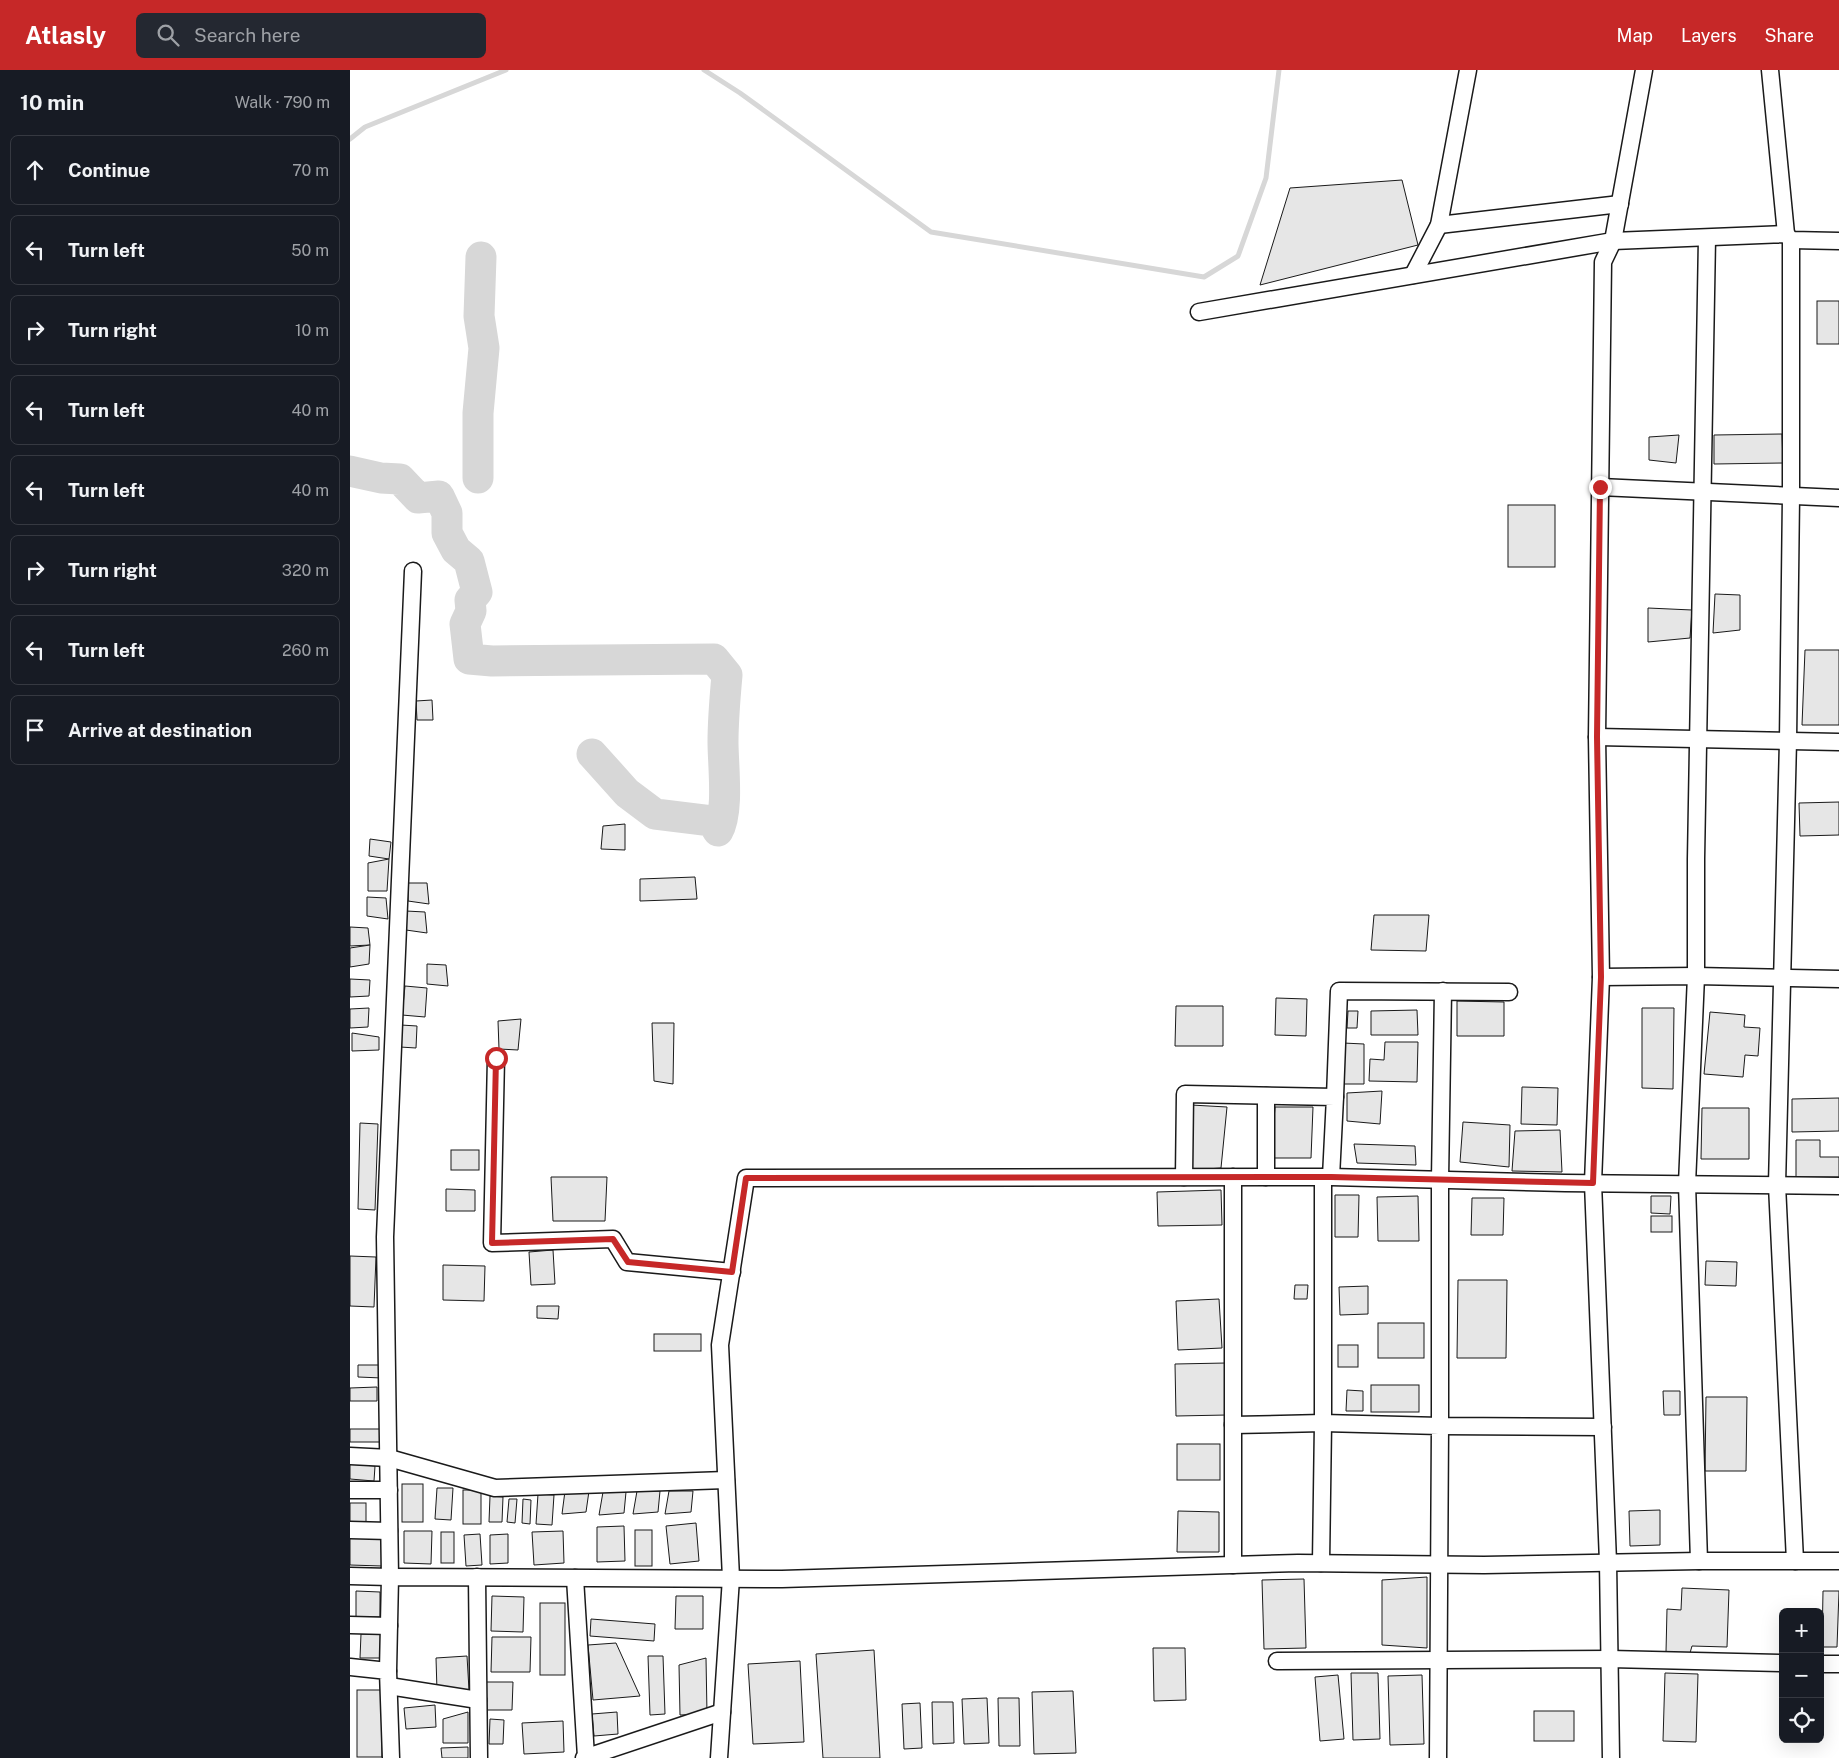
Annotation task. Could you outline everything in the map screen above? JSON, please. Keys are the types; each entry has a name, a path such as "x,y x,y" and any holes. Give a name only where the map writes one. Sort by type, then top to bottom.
{"street":[{"path":"1412,275 1439,225 1468,70"},
{"path":"1611,1758 1608,1562 1593,1183 1601,977 1597,737 1603,262 1613,241 1644,70"},
{"path":"1770,70 1788,237 1791,496 1788,741 1777,1186 1795,1561"},
{"path":"1439,225 1620,204"},
{"path":"1199,312 1613,241 1788,237 1839,241"},
{"path":"1699,1561 1687,1184 1696,976 1707,238"},
{"path":"1600,487 1839,498"},
{"path":"391,1758 388,1679 390,1531 385,1237 413,571"},
{"path":"1597,737 1839,742"},
{"path":"1601,977 1696,976 1839,979"},
{"path":"1322,1563 1327,1177 1335,1097 1339,990 1509,992"},
{"path":"1438,1758 1440,1180 1443,991"},
{"path":"496,1058 492,1243 613,1239 628,1262 732,1272"},
{"path":"1184,1177 1185,1094 1335,1097"},
{"path":"1266,1096 1266,1177"},
{"path":"1233,1177 1233,1565"},
{"path":"719,1758 731,1578 720,1345 746,1178 1327,1177 1839,1186"},
{"path":"1233,1425 1323,1423 1440,1426 1603,1426"},
{"path":"350,1456 389,1458 496,1488 726,1480"},
{"path":"350,1490 389,1490"},
{"path":"350,1530 390,1531"},
{"path":"350,1576 782,1579 1322,1563 1839,1561"},
{"path":"477,1577 479,1758"},
{"path":"575,1578 585,1758 722,1712"},
{"path":"350,1625 389,1626"},
{"path":"1277,1660 1610,1659 1779,1663"},
{"path":"1824,1664 1839,1664"},
{"path":"350,1667 388,1679 478,1700"}],"building":[{"path":"1402,180 1418,245 1260,285 1290,188"},
{"path":"1817,301 1839,301 1839,344 1817,344"},
{"path":"1782,434 1783,463 1714,464 1714,435"},
{"path":"1679,435 1676,463 1649,460 1649,437"},
{"path":"1508,505 1555,505 1555,567 1508,567"},
{"path":"1715,594 1740,595 1740,630 1713,633"},
{"path":"1648,608 1692,610 1690,638 1648,642"},
{"path":"1805,650 1839,650 1839,725 1802,725"},
{"path":"432,700 433,720 417,720 416,701"},
{"path":"1839,802 1839,835 1800,836 1799,803"},
{"path":"625,824 625,850 601,849 603,826"},
{"path":"370,839 391,842 389,859 369,856"},
{"path":"389,859 387,891 368,891 368,863"},
{"path":"695,877 697,899 640,901 640,879"},
{"path":"408,883 427,883 429,904 408,901"},
{"path":"367,897 386,898 388,919 367,916"},
{"path":"406,911 425,912 427,933 406,930"},
{"path":"1374,915 1429,915 1426,951 1371,950"},
{"path":"350,927 368,928 370,945 350,946"},
{"path":"370,945 369,964 350,967 350,948"},
{"path":"427,964 446,965 448,986 427,984"},
{"path":"350,979 370,980 369,996 350,997"},
{"path":"405,986 427,988 425,1017 402,1015"},
{"path":"1276,998 1307,999 1306,1036 1275,1035"},
{"path":"1457,1001 1504,1002 1504,1036 1457,1036"},
{"path":"1176,1006 1223,1006 1223,1046 1175,1046"},
{"path":"369,1008 368,1027 350,1028 350,1009"},
{"path":"1642,1008 1674,1008 1673,1089 1642,1088"},
{"path":"1417,1010 1418,1035 1371,1035 1371,1011"},
{"path":"1348,1011 1358,1011 1357,1028 1347,1028"},
{"path":"1710,1012 1745,1015 1744,1027 1760,1028 1758,1056 1745,1055 1743,1077 1704,1074"},
{"path":"521,1019 518,1050 499,1049 498,1021"},
{"path":"652,1023 674,1023 673,1084 654,1081"},
{"path":"401,1025 417,1026 416,1048 400,1047"},
{"path":"352,1033 379,1037 379,1050 352,1051"},
{"path":"1385,1042 1418,1042 1417,1082 1369,1081 1370,1059 1384,1060"},
{"path":"1343,1043 1364,1044 1364,1084 1342,1084"},
{"path":"1522,1087 1558,1088 1557,1125 1521,1124"},
{"path":"1382,1091 1380,1124 1347,1121 1347,1093"},
{"path":"1839,1098 1839,1131 1792,1132 1792,1099"},
{"path":"1191,1105 1227,1107 1221,1168 1192,1170"},
{"path":"1275,1107 1313,1107 1311,1158 1271,1158"},
{"path":"1702,1108 1749,1108 1749,1159 1701,1159"},
{"path":"1463,1122 1510,1125 1509,1167 1460,1162"},
{"path":"360,1123 378,1124 375,1210 358,1209"},
{"path":"1560,1130 1562,1172 1512,1171 1515,1131"},
{"path":"1796,1140 1820,1140 1820,1157 1839,1157 1839,1177 1796,1177"},
{"path":"1354,1144 1415,1146 1416,1165 1357,1163"},
{"path":"451,1150 479,1150 479,1170 451,1170"},
{"path":"551,1177 607,1177 605,1221 553,1221"},
{"path":"446,1189 475,1190 475,1211 446,1211"},
{"path":"1221,1190 1222,1225 1158,1226 1157,1192"},
{"path":"1335,1195 1359,1195 1358,1237 1335,1237"},
{"path":"1418,1196 1419,1241 1378,1241 1377,1197"},
{"path":"1651,1196 1671,1196 1670,1214 1651,1213"},
{"path":"1472,1198 1504,1198 1503,1235 1471,1235"},
{"path":"1651,1216 1672,1216 1672,1232 1651,1232"},
{"path":"553,1250 555,1284 531,1285 529,1252"},
{"path":"350,1256 376,1257 374,1307 350,1306"},
{"path":"1706,1261 1737,1262 1736,1286 1705,1285"},
{"path":"443,1265 485,1266 484,1301 443,1300"},
{"path":"1458,1280 1507,1280 1506,1358 1457,1358"},
{"path":"1295,1285 1308,1285 1307,1299 1294,1299"},
{"path":"1368,1286 1368,1314 1340,1315 1339,1287"},
{"path":"1219,1299 1222,1348 1178,1350 1176,1301"},
{"path":"537,1306 559,1306 558,1319 537,1318"},
{"path":"1378,1323 1424,1323 1424,1358 1378,1358"},
{"path":"654,1334 701,1334 701,1351 654,1351"},
{"path":"1338,1345 1358,1345 1358,1367 1338,1367"},
{"path":"1226,1363 1227,1415 1176,1416 1175,1364"},
{"path":"358,1365 382,1365 382,1378 358,1377"},
{"path":"1371,1385 1419,1385 1419,1412 1371,1412"},
{"path":"377,1387 377,1401 350,1401 350,1388"},
{"path":"1347,1390 1363,1391 1363,1411 1346,1411"},
{"path":"1663,1391 1680,1391 1680,1415 1664,1415"},
{"path":"1706,1397 1747,1397 1746,1471 1705,1471"},
{"path":"350,1429 380,1429 380,1442 350,1442"},
{"path":"1177,1444 1220,1444 1220,1480 1177,1480"},
{"path":"350,1464 375,1466 374,1481 350,1479"},
{"path":"402,1484 423,1484 423,1522 402,1522"},
{"path":"437,1488 453,1488 451,1520 435,1519"},
{"path":"463,1490 481,1490 481,1524 463,1524"},
{"path":"565,1491 589,1491 586,1512 562,1514"},
{"path":"637,1491 660,1491 658,1512 633,1514"},
{"path":"669,1491 693,1491 691,1512 665,1514"},
{"path":"603,1492 626,1492 624,1513 599,1515"},
{"path":"538,1494 554,1495 552,1525 536,1524"},
{"path":"490,1496 503,1497 502,1522 489,1522"},
{"path":"509,1499 517,1499 515,1523 507,1522"},
{"path":"523,1499 531,1500 530,1524 522,1523"},
{"path":"350,1503 366,1503 366,1523 350,1523"},
{"path":"1660,1510 1660,1545 1630,1546 1629,1511"},
{"path":"1178,1511 1219,1512 1219,1552 1177,1552"},
{"path":"696,1523 699,1561 670,1564 666,1526"},
{"path":"624,1526 625,1561 597,1562 597,1527"},
{"path":"635,1530 652,1530 652,1566 635,1566"},
{"path":"404,1531 432,1531 431,1564 404,1563"},
{"path":"563,1531 564,1563 534,1565 532,1532"},
{"path":"441,1532 454,1532 454,1563 441,1563"},
{"path":"480,1534 482,1565 466,1566 464,1535"},
{"path":"508,1534 508,1563 490,1564 490,1535"},
{"path":"350,1538 382,1538 382,1566 350,1565"},
{"path":"1427,1577 1427,1648 1382,1645 1382,1580"},
{"path":"1304,1579 1306,1648 1264,1649 1262,1580"},
{"path":"1682,1588 1729,1590 1727,1647 1692,1646 1690,1653 1666,1652 1667,1609 1681,1610"},
{"path":"356,1591 380,1592 380,1617 356,1617"},
{"path":"1823,1591 1839,1591 1837,1647 1824,1647"},
{"path":"492,1596 524,1597 523,1632 491,1631"},
{"path":"676,1596 703,1596 703,1629 675,1629"},
{"path":"540,1603 565,1603 565,1675 540,1675"},
{"path":"591,1619 655,1624 654,1641 590,1636"},
{"path":"361,1634 381,1634 380,1658 360,1658"},
{"path":"492,1637 531,1637 530,1672 491,1672"},
{"path":"616,1643 640,1696 593,1700 588,1645"},
{"path":"1153,1648 1185,1648 1186,1700 1154,1701"},
{"path":"874,1650 880,1758 823,1758 816,1654"},
{"path":"467,1656 469,1690 437,1691 436,1658"},
{"path":"648,1656 663,1656 665,1714 650,1715"},
{"path":"706,1658 707,1714 680,1715 679,1665"},
{"path":"800,1661 804,1742 753,1744 748,1664"},
{"path":"1351,1673 1378,1673 1380,1739 1353,1740"},
{"path":"1665,1673 1698,1674 1696,1742 1663,1741"},
{"path":"1338,1675 1344,1739 1320,1741 1315,1677"},
{"path":"1422,1675 1424,1744 1390,1745 1388,1676"},
{"path":"486,1682 513,1682 512,1710 487,1710"},
{"path":"357,1690 382,1690 382,1757 357,1757"},
{"path":"1073,1691 1076,1753 1034,1754 1032,1692"},
{"path":"987,1698 989,1743 964,1744 962,1699"},
{"path":"998,1698 1019,1698 1020,1746 999,1746"},
{"path":"932,1702 953,1702 954,1743 933,1744"},
{"path":"920,1703 922,1748 904,1749 902,1704"},
{"path":"435,1705 436,1727 406,1729 404,1708"},
{"path":"1534,1711 1574,1711 1574,1741 1534,1741"},
{"path":"468,1712 468,1743 443,1743 443,1719"},
{"path":"617,1712 618,1734 594,1736 592,1714"},
{"path":"490,1719 504,1720 503,1744 489,1744"},
{"path":"563,1721 564,1752 524,1754 522,1723"},
{"path":"468,1747 468,1758 442,1758 441,1748"}],"waterway":[{"path":"350,139 365,127 506,70"},
{"path":"704,70 740,93 931,232 1204,277 1238,256 1266,178 1279,70"},
{"path":"478,478 478,413 484,348 479,316 481,257"},
{"path":"350,471 381,478 400,479 418,498 439,496 447,513 447,533 456,550 469,561 477,592 470,600 471,611 465,624 469,659 492,661 714,659 727,675 723,734 725,788 723,812 718,831 712,821 655,814 627,793 592,754"}],"route":[{"path":"496,1058 492,1243 613,1239 628,1262 732,1272 746,1178 1331,1177 1593,1183 1601,977 1597,737 1600,487"}]}
